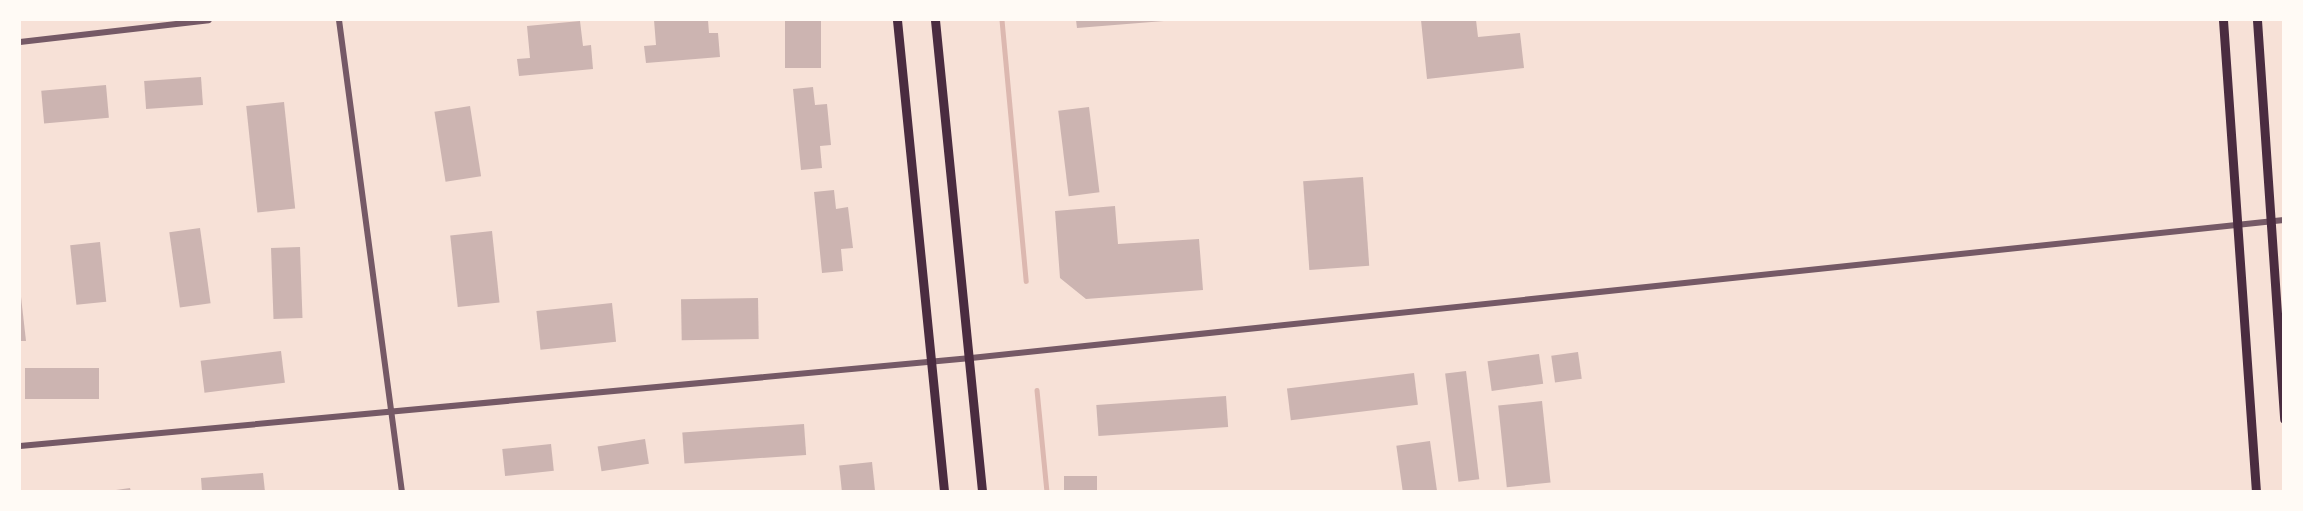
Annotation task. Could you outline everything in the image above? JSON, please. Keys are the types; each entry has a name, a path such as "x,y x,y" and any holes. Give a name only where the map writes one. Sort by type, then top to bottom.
{"main road":[{"path":"897,20 944,492"},
{"path":"935,20 971,358 982,492"},
{"path":"2223,20 2240,224 2256,492"},
{"path":"2257,20 2278,221 2283,419"}],"street":[{"path":"20,42 209,20"},
{"path":"339,20 402,492"},
{"path":"20,446 931,359 971,358 2278,221"}],"building":[{"path":"654,20 708,20 709,33 718,33 720,57 646,63 644,46 656,45"},
{"path":"785,20 821,20 821,68 785,68"},
{"path":"1076,20 1164,20 1164,21 1077,28"},
{"path":"1421,20 1476,20 1478,37 1520,33 1524,68 1427,79"},
{"path":"580,21 583,46 591,45 593,69 519,76 517,59 530,58 527,26"},
{"path":"201,77 203,105 146,109 144,81"},
{"path":"106,85 109,118 44,124 41,91"},
{"path":"813,87 815,105 827,104 831,145 820,146 822,168 801,170 793,89"},
{"path":"284,102 295,208 257,212 246,106"},
{"path":"470,106 481,176 446,182 434,112"},
{"path":"1089,107 1099,192 1069,196 1058,111"},
{"path":"1363,177 1369,266 1309,270 1303,181"},
{"path":"834,190 836,209 848,207 853,248 841,249 843,271 822,273 814,192"},
{"path":"1115,206 1118,244 1199,239 1203,290 1086,299 1060,278 1055,211"},
{"path":"200,228 211,303 180,308 169,232"},
{"path":"492,231 500,303 458,307 450,235"},
{"path":"100,242 106,302 76,305 70,245"},
{"path":"300,247 302,318 273,319 271,248"},
{"path":"20,288 26,341 20,341"},
{"path":"758,298 759,339 682,340 681,299"},
{"path":"612,303 616,342 540,350 536,311"},
{"path":"281,351 285,383 205,393 201,361"},
{"path":"1578,352 1582,379 1555,382 1551,356"},
{"path":"1539,354 1543,384 1492,391 1488,361"},
{"path":"25,368 99,368 99,399 25,399"},
{"path":"1466,371 1479,479 1458,482 1445,374"},
{"path":"1414,373 1418,405 1291,420 1287,389"},
{"path":"1226,396 1228,427 1098,436 1096,405"},
{"path":"1542,401 1551,483 1507,487 1498,406"},
{"path":"804,424 806,455 684,463 682,433"},
{"path":"645,439 649,464 602,471 598,447"},
{"path":"1430,441 1437,492 1403,492 1396,446"},
{"path":"551,444 554,471 505,476 502,449"},
{"path":"872,462 875,492 842,492 839,465"},
{"path":"263,473 265,492 202,492 201,478"},
{"path":"1064,476 1097,476 1097,492 1064,492"},
{"path":"130,488 131,492 116,492 116,490"}],"waterway":[{"path":"1002,20 1026,281"},
{"path":"1037,390 1047,492"}]}
